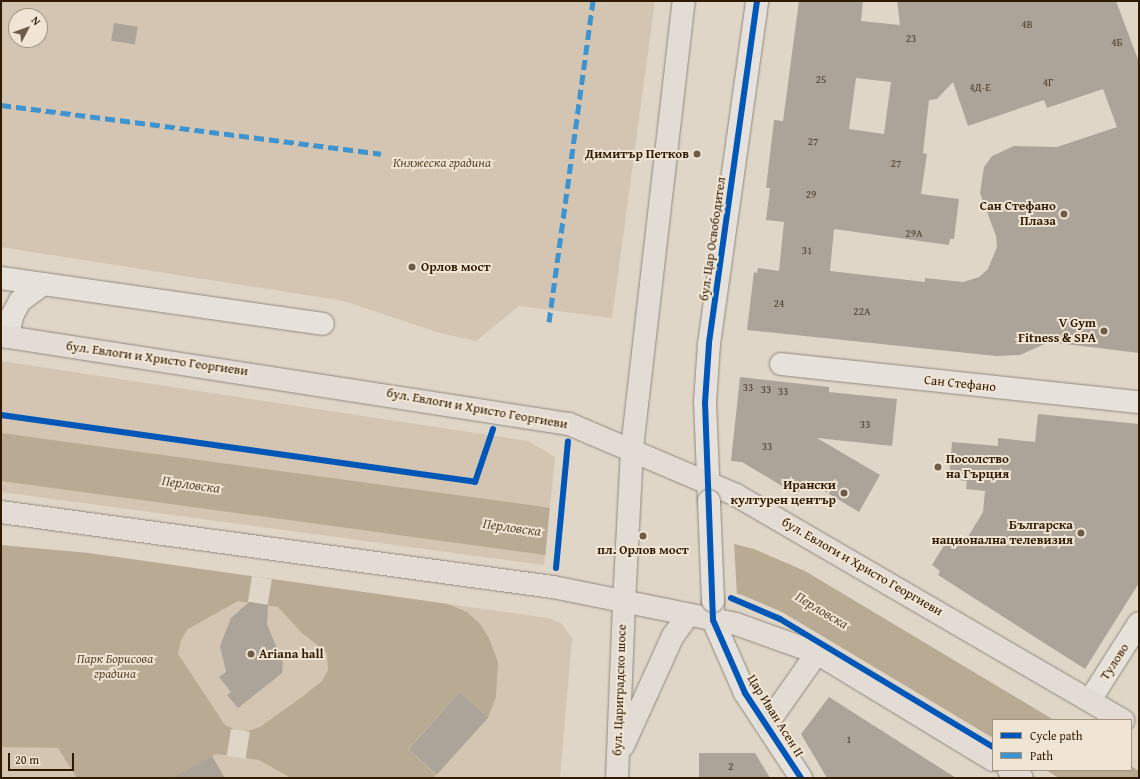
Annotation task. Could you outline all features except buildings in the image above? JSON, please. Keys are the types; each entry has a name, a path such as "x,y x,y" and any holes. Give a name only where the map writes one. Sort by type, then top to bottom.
{"main road":[{"path":"632,448 684,1"},
{"name":"бул. Евлоги и Христо Георгиеви","path":"5,337 569,424 632,448 709,491 836,551 1120,719"},
{"name":"бул. Цариградско шосе","path":"617,778 624,580 632,448"},
{"path":"1,512 553,587 624,603 688,615 713,611 817,652 992,759"},
{"path":"618,756 673,636 688,615"},
{"path":"767,724 817,652"},
{"path":"1011,771 1022,778"}],"street":[{"name":"бул. Цар Освободител","path":"713,611 705,402 709,344 758,1"},
{"path":"1,278 323,324"},
{"path":"5,337 12,316 20,301 43,284"},
{"name":"Сан Стефано","path":"781,364 1139,402"},
{"name":"Цар Иван Асен II","path":"713,611 745,693 767,724 801,778"},
{"name":"Тулово","path":"1090,700 1139,624"}],"green space":[{"name":"Княжеска градина","path":"1,1 655,1 612,318 519,306 476,341 440,333 344,301 1,247"},
{"path":"1,361 528,441 555,457 544,565 1,492"},
{"name":"Парк Борисова градина","path":"1,545 272,579 548,618 561,623 572,638 560,778 1,778"}],"water":[{"name":"Перловска","path":"1,433 537,506 668,527 754,549 805,571 1052,719 992,719 992,737 782,612 742,595 665,576 531,553 1,481"},
{"name":"Парк Борисова градина","path":"1,545 89,553 448,604 467,612 480,624 489,638 498,662 496,697 488,717 460,692 408,749 436,775 432,778 291,778 259,760 216,754 172,778 77,778 58,748 1,747","holes":["238,601 278,607 302,633 327,653 328,670 322,681 298,700 260,727 242,733 225,725 178,654 181,640 188,629"]},
{"path":"1132,767 1139,771 1139,778 1059,778 1048,771 1132,771"}],"pier":[{"path":"550,506 668,525 734,542 737,596 665,578 545,558"},
{"path":"252,576 272,579 268,605 248,602"},
{"path":"231,729 250,732 246,759 227,756"}],"marked path":[{"path":"549,322 593,1"},
{"path":"1,105 381,154"}],"cycle path":[{"path":"757,1 709,344 705,402 713,620 745,693 801,778"},
{"path":"1,415 475,482 493,429"},
{"path":"556,568 568,442"},
{"path":"731,598 780,619 992,746"}],"place":[{"name":"Димитър Петков","path":"697,154"},
{"name":"Сан Стефано Плаза","path":"1064,214"},
{"name":"Орлов мост","path":"412,267"},
{"name":"V Gym Fitness & SPA","path":"1104,331"},
{"name":"Посолство на Гърция","path":"938,467"},
{"name":"Ирански културен център","path":"844,493"},
{"name":"Българска национална телевизия","path":"1081,533"},
{"name":"пл. Орлов мост","path":"643,536"},
{"name":"Ariana hall","path":"251,654"}]}
